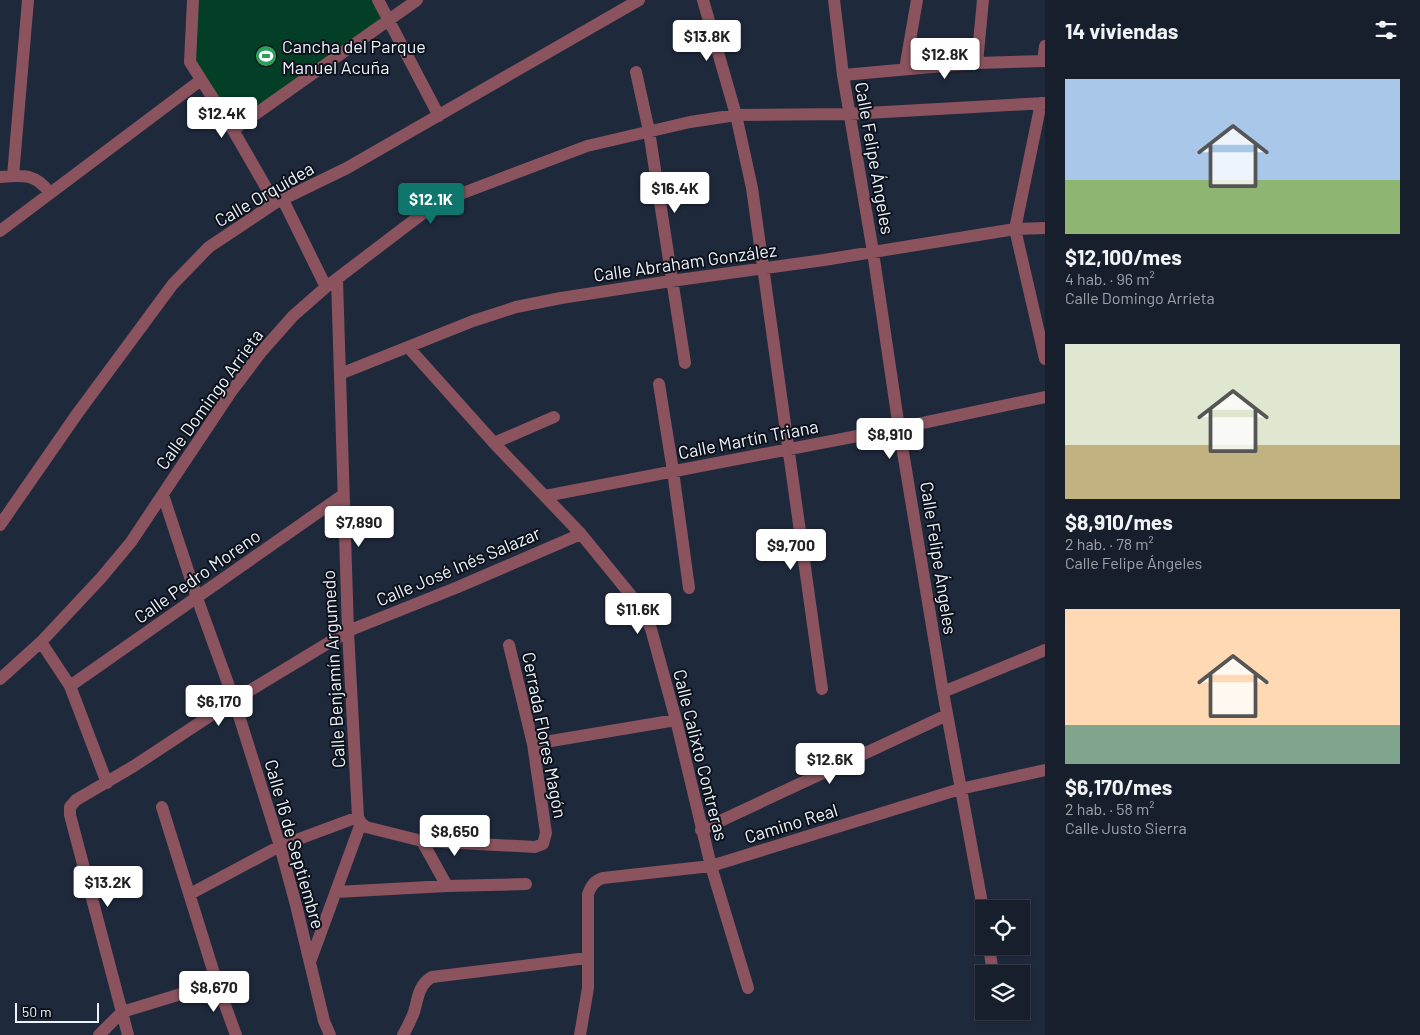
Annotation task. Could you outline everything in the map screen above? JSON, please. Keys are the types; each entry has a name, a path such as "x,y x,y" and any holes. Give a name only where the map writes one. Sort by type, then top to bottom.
{"street":[{"path":"13,176 28,0"},
{"path":"192,0 190,62 331,283"},
{"path":"378,0 439,116"},
{"path":"233,130 417,0"},
{"name":"Calle Orquídea","path":"0,525 77,414 173,284 209,246 281,203 439,116 639,0"},
{"name":"Calle Felipe Ángeles","path":"834,0 843,75 873,252 899,428 947,715 981,900"},
{"path":"905,69 917,0"},
{"path":"977,63 983,0"},
{"path":"708,2 752,188 822,689"},
{"path":"843,75 977,63 1044,61 1045,46"},
{"path":"636,72 649,131 685,363"},
{"path":"0,231 202,80"},
{"path":"1043,103 1015,228 1045,359"},
{"name":"Calle Domingo Arrieta","path":"0,680 42,642 101,578 131,542 231,392 262,351 293,316 331,283 422,214 463,192 586,146 690,122 736,115 849,114 1043,103"},
{"path":"0,177 25,175 39,180 50,193"},
{"name":"Calle Abraham González","path":"340,374 474,321 516,307 672,280 762,269 1015,228 1045,228"},
{"name":"Calle Benjamín Argumedo","path":"331,283 340,374 348,631 359,820"},
{"name":"Calle Calixto Contreras","path":"408,347 494,443 581,534 643,612 651,629 676,720 710,866 748,988"},
{"path":"659,384 689,588"},
{"name":"Calle Martín Triana","path":"545,496 899,428 1045,397"},
{"path":"494,443 554,417"},
{"name":"Calle 16 de Septiembre","path":"163,495 197,598 234,700 280,846 324,1020 330,1035"},
{"name":"Calle Pedro Moreno","path":"70,686 343,495"},
{"name":"Calle José Inés Salazar","path":"122,1012 70,815 70,806 76,800 107,783 234,700 348,631 581,534"},
{"path":"42,642 70,686 107,783"},
{"name":"Cerrada Flores Magón","path":"422,841 536,847 543,844 546,833 532,744 509,645"},
{"path":"943,692 1045,650"},
{"path":"701,830 947,715"},
{"path":"532,744 676,720"},
{"name":"Camino Real","path":"587,958 588,894 591,886 603,878 710,866 960,789 1045,770"},
{"path":"162,807 217,983 236,1035"},
{"path":"359,820 375,830 422,841 447,886"},
{"path":"190,894 280,846 359,820"},
{"path":"310,962 336,892 359,820"},
{"path":"336,892 526,884"},
{"path":"403,1035 413,1015 420,989 432,977 587,958 588,988 580,1035"},
{"path":"99,1035 122,1012 217,983"},
{"path":"122,1012 128,1035"}],"green space":[{"path":"197,0 373,0 384,20 234,125 193,61"}],"place":[{"name":"Cancha del Parque Manuel Acuña","path":"266,56"}]}
